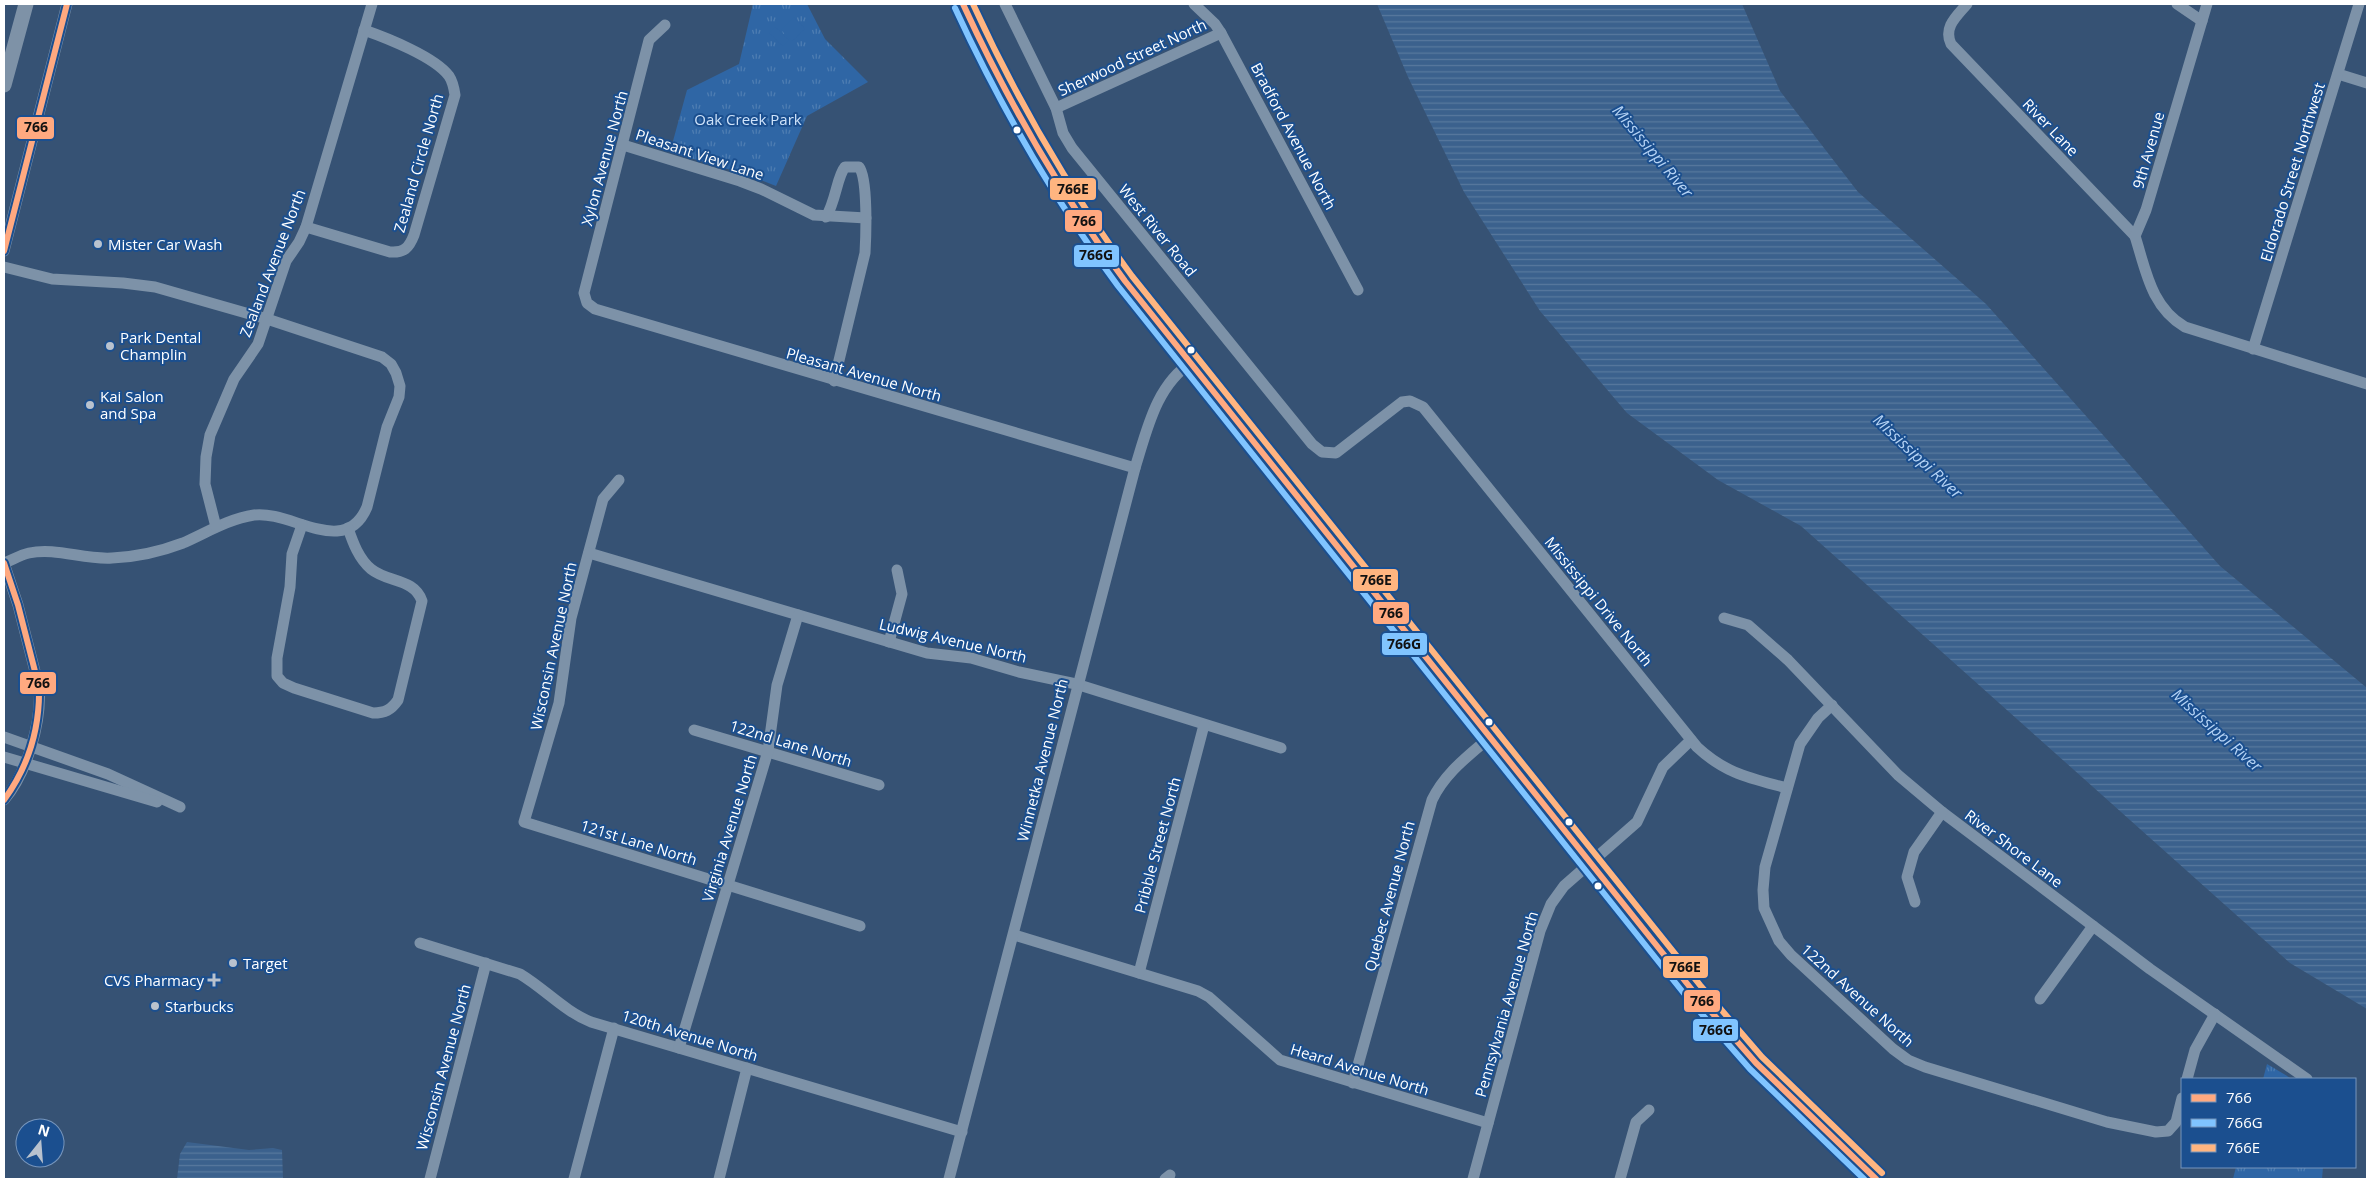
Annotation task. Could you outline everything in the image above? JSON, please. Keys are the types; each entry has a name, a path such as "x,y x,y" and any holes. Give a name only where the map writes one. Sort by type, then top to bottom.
{"highway":[{"path":"4,85 26,4"}],"main road":[{"path":"963,4 1021,120 1081,220 1125,282 1192,362 1490,737 1731,1035 1795,1103 1876,1179"}],"street":[{"path":"4,251 67,4"},
{"name":"Zealand Avenue North","path":"216,527 205,484 206,457 210,435 234,379 258,344 286,261 300,242 306,227 372,4"},
{"name":"West River Road","path":"1005,4 1056,108 1063,133 1093,176 1307,439 1322,452 1336,453 1392,409 1402,402 1410,401"},
{"name":"Bradford Avenue North","path":"1194,4 1215,24 1221,33 1358,290"},
{"name":"River Lane","path":"1967,4 1951,24 1947,36 1951,44 2135,236"},
{"path":"2178,4 2202,21"},
{"name":"9th Avenue","path":"2135,236 2146,210 2207,4"},
{"name":"Eldorado Street Northwest","path":"2253,349 2360,4"},
{"name":"Xylon Avenue North","path":"586,303 584,293 649,40 665,25"},
{"name":"Zealand Circle North","path":"306,227 390,252 402,251 408,248 414,235 455,95 452,81 442,69 398,42 364,30"},
{"name":"Sherwood Street North","path":"1056,108 1221,33"},
{"path":"2338,74 2367,83"},
{"name":"Pleasant View Lane","path":"623,145 740,181 761,189 802,211 826,217 866,218"},
{"path":"826,217 834,203 841,172 845,167 859,167 863,172 866,218 865,253 834,380"},
{"path":"2135,236 2153,294 2168,316 2185,327 2367,384"},
{"path":"4,266 52,280 123,283 156,287 268,319 382,357 391,364 400,386 399,397 387,426 366,507 364,512 348,528 340,531 322,531 279,516 255,515 216,527 181,543 145,553 111,558 50,551 28,553 4,563 18,605 39,687 40,711 24,763 16,782 4,800"},
{"name":"Pleasant Avenue North","path":"586,303 595,309 1135,468"},
{"name":"Winnetka Avenue North","path":"949,1179 1014,935 1076,684 1135,468 1161,395 1176,374 1192,362"},
{"name":"Mississippi Drive North","path":"1410,401 1418,404 1430,415 1691,740 1711,760 1726,770 1787,788"},
{"name":"Wisconsin Avenue North","path":"524,822 559,703 567,640 603,499 619,480"},
{"path":"302,525 292,554 290,587 277,658 277,676 283,683 294,688 373,713 382,713 392,709 398,700 422,602 414,588 371,569 355,548 348,528"},
{"name":"Ludwig Avenue North","path":"589,553 927,653 971,658 1019,672 1076,684 1281,748"},
{"path":"889,642 902,594 897,570"},
{"name":"Virginia Avenue North","path":"679,1048 768,751 776,685 798,615"},
{"name":"River Shore Lane","path":"1724,618 1748,625 1788,660 1898,775 1942,812 2093,926 2306,1078"},
{"name":"122nd Avenue North","path":"1832,705 1818,718 1800,744 1766,867 1763,890 1764,908 1779,941 1791,955 1893,1049 1908,1060 1926,1068 2106,1122 2156,1132 2168,1131 2176,1122 2181,1102"},
{"name":"Pribble Street North","path":"1138,973 1204,725"},
{"name":"122nd Lane North","path":"694,730 879,785"},
{"path":"4,737 108,774 180,807 4,757"},
{"name":"Quebec Avenue North","path":"1353,1083 1432,800 1439,785 1449,772 1490,737"},
{"name":"Pennsylvania Avenue North","path":"1473,1179 1544,918 1564,886 1637,822 1663,767 1691,740"},
{"path":"1915,902 1907,877 1914,852 1942,812"},
{"name":"121st Lane North","path":"524,822 860,926"},
{"path":"2040,999 2093,926"},
{"name":"Heard Avenue North","path":"1014,935 1198,991 1209,997 1280,1060 1488,1124"},
{"name":"120th Avenue North","path":"420,943 520,974 581,1018 962,1132"},
{"name":"Wisconsin Avenue North","path":"430,1179 486,963"},
{"path":"2187,1078 2195,1050 2215,1014"},
{"path":"574,1179 614,1028"},
{"path":"719,1179 747,1068"},
{"path":"1620,1179 1636,1122 1648,1110"}],"green space":[{"name":"Oak Creek Park","path":"753,4 807,4 825,39 868,82 807,116 776,186 751,176 670,152 687,90 739,64"},
{"path":"794,17 805,29 792,41 781,30"},
{"path":"775,27 789,40 783,46 769,33"},
{"path":"2267,1064 2290,1078 2263,1078"},
{"path":"2236,1168 2323,1168 2322,1179 2233,1179"}],"water":[{"name":"Mississippi River","path":"1377,4 1742,4 1780,91 1858,192 1986,304 2220,566 2367,688 2367,1009 2290,963 1801,526 1718,480 1627,413 1540,311 1464,192 1408,77"},
{"path":"187,1142 249,1150 273,1148 282,1150 283,1179 177,1179 180,1154"}],"transit line":[{"name":"766","path":"4,251 67,4"},
{"name":"766","path":"963,4 998,76 1037,147 1079,215 1125,281 1693,991 1756,1063 1876,1179"},
{"name":"766E","path":"973,4 1045,144 1087,211 1132,276 1700,985 1762,1057 1882,1173"},
{"name":"766G","path":"955,8 990,81 1029,151 1072,220 1118,286 1686,996 1750,1069 1864,1179"},
{"name":"766","path":"4,563 18,605 39,687 35,732 31,746 20,774 4,800"}],"place":[{"name":"Mister Car Wash","path":"98,244"},
{"name":"Park Dental Champlin","path":"110,346"},
{"name":"Kai Salon and Spa","path":"90,405"},
{"name":"Target","path":"233,963"},
{"name":"CVS Pharmacy","path":"214,980"},
{"name":"Starbucks","path":"155,1006"}]}
